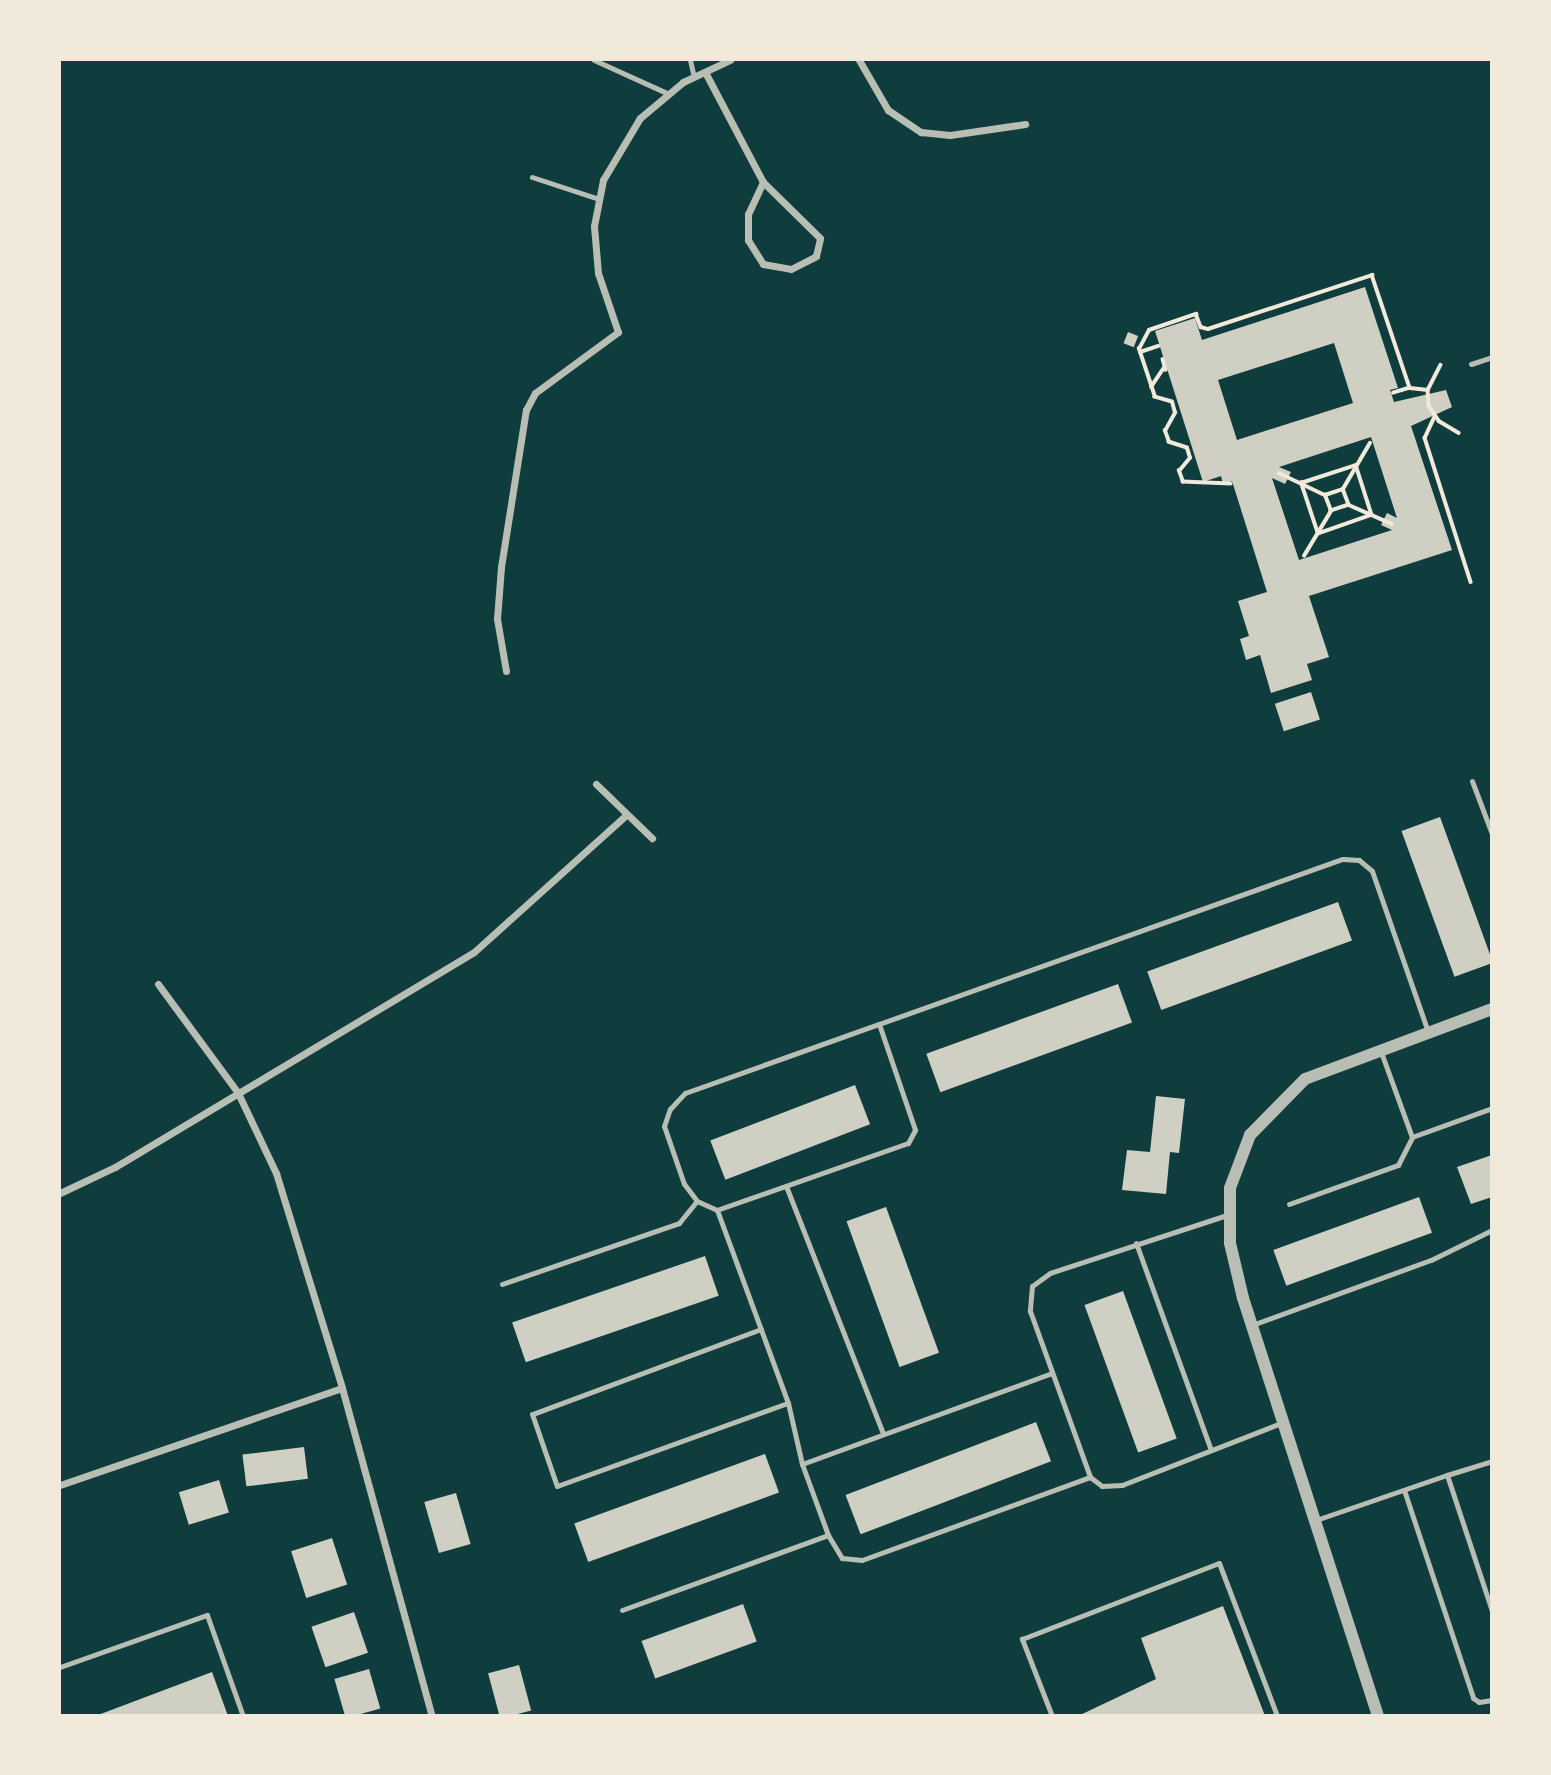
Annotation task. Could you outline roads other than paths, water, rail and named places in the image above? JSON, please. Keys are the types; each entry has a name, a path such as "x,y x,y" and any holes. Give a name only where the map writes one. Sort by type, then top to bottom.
{"street":[{"path":"506,671 497,619 500,567 526,410 536,393 618,332 598,273 594,226 603,180 640,118 694,77 730,60"},
{"path":"859,60 888,110 921,132 950,135 1025,124"},
{"path":"705,72 763,182 820,238 816,257 791,269 763,264 748,240 748,214 763,182"},
{"path":"596,784 625,816 652,838"},
{"path":"60,1193 115,1167 474,952 625,816"},
{"path":"158,984 238,1093 276,1173 342,1388 432,1716"},
{"path":"1378,1716 1281,1423 1230,1243 1227,1215 1239,1161 1250,1135 1269,1110 1305,1079 1492,1009"},
{"path":"60,1485 342,1388"}],"lane":[{"path":"594,60 669,94"},
{"path":"690,60 694,77"},
{"path":"532,177 599,199"},
{"path":"1471,364 1492,357"},
{"path":"1472,781 1492,834"},
{"path":"879,1024 915,1130 908,1143 717,1210 696,1201 684,1184 664,1126 670,1109 685,1093 879,1024 1343,859 1359,860 1372,871 1428,1032"},
{"path":"1380,1049 1412,1137"},
{"path":"1289,1204 1398,1165 1412,1137 1492,1108"},
{"path":"786,1186 883,1434"},
{"path":"502,1284 679,1223 696,1201"},
{"path":"717,1210 788,1403 802,1464 828,1535 842,1558 862,1559 1090,1477"},
{"path":"1227,1215 1050,1273 1031,1286 1030,1311 1090,1477 1102,1486 1122,1485 1281,1423"},
{"path":"1252,1325 1431,1260 1492,1230"},
{"path":"1136,1243 1212,1450"},
{"path":"761,1329 532,1414 549,1462 558,1486 788,1403"},
{"path":"802,1464 1052,1373"},
{"path":"1313,1521 1492,1461"},
{"path":"1447,1475 1492,1611"},
{"path":"1404,1489 1473,1698 1479,1702 1492,1700"},
{"path":"622,1609 828,1535"},
{"path":"1052,1716 1023,1639 1219,1563 1277,1716"},
{"path":"60,1667 207,1615 243,1716"}]}
